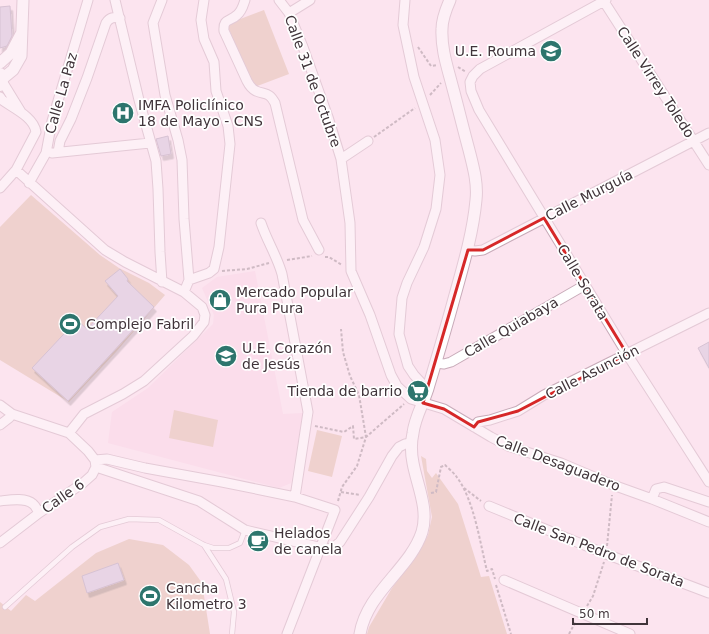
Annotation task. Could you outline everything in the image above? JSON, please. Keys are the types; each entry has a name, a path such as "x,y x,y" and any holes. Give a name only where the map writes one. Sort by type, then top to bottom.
{"street":[{"path":"23,0 22,56 13,70 1,80 23,115"},
{"name":"Calle La Paz","path":"29,183 46,153 52,121 88,0"},
{"path":"115,0 150,143 156,161 162,282"},
{"path":"162,0 154,23 165,96 178,140 182,160 184,219 189,280 184,292"},
{"path":"189,280 209,273 214,269 219,247 230,144 228,126 216,92 214,62 204,39 201,20 204,0"},
{"path":"245,0 242,10 226,22 224,25 224,31 251,87 256,91 264,92 271,96 275,103 303,220 320,254"},
{"name":"Calle 31 de Octubre","path":"280,0 289,13 303,47 341,158 350,223 351,271 370,315 391,375 397,386 411,399 423,403"},
{"path":"289,13 310,0"},
{"path":"400,0 403,14"},
{"path":"405,0 402,25 414,76 435,140 440,175 436,209 429,233 402,298 399,334 408,366 422,385 428,390"},
{"path":"360,634 365,617 372,604 419,541 424,522 422,496 413,462 413,431 436,363 474,224 477,196 474,169 443,50 442,28 445,11 450,0"},
{"name":"Calle Sorata","path":"604,0 480,69 473,76 470,82 471,91 479,110 544,218 627,354 709,482"},
{"name":"Calle Virrey Toledo","path":"604,0 709,165"},
{"path":"58,152 60,141 71,119 87,78 106,23 112,18 120,18"},
{"path":"0,63 11,53 19,40 23,28"},
{"path":"0,188 16,170 36,132 32,122 1,100 10,94"},
{"name":"Calle Murguía","path":"468,250 482,250 709,133"},
{"path":"341,158 368,141"},
{"path":"46,153 150,143"},
{"path":"16,170 105,250 162,282 184,292 202,307 205,315 204,322 193,336 144,381 124,394 84,414 69,433"},
{"path":"261,224 266,238 278,260 282,274 308,412 295,497"},
{"name":"Calle Quiabaya","path":"436,363 444,364 451,362 585,285"},
{"name":"Calle Asunción","path":"474,427 478,422 490,420 518,411 544,395 709,313"},
{"name":"Calle Desaguadero","path":"423,403 444,409 508,446 561,463 709,522"},
{"path":"0,405 12,414 69,433 88,451 96,463 199,501 245,530 327,549 334,547 340,542 399,446 412,443"},
{"path":"0,425 12,414"},
{"path":"96,463 107,459 145,468 295,497 335,510 288,634"},
{"name":"Calle 6","path":"0,542 39,513 83,484 92,475 96,463"},
{"path":"652,499 656,490 664,487 709,502"},
{"path":"0,501 26,500 33,504 39,513"},
{"name":"Calle San Pedro de Sorata","path":"489,506 709,593"},
{"path":"504,580 630,634"}],"lane":[{"path":"5,607 72,547 100,527 128,519 159,520 204,546 213,548 229,548 240,543 245,530"},
{"path":"204,546 226,579 234,612 232,634"}],"path":[{"path":"416,45 431,66 445,60"},
{"path":"368,141 422,103 443,81"},
{"path":"209,273 247,269 278,260 320,254 329,257 351,271"},
{"path":"335,510 342,487 357,466 366,437 360,395 350,376 343,352 341,329"},
{"path":"306,424 344,432 353,426 354,440 366,437 402,405 411,399"},
{"path":"422,496 436,492 441,467 445,465 456,476 471,506 487,571 492,569 511,634"},
{"path":"463,488 489,506"},
{"path":"341,492 369,497"}],"highlighted area":[{"path":"544,218 627,354 518,411 478,422 474,427 444,409 423,403 468,250 483,250"}],"shaded area":[{"path":"264,10 289,74 252,88 227,24"},
{"name":"Complejo Fabril","path":"31,195 100,255 119,268 149,283 165,295 116,352 69,402 0,360 0,227"},
{"name":"U.E. Corazón de Jesús","path":"255,271 283,414 303,413 291,483 279,488 108,443 112,412 148,388 213,324 214,315 202,288 217,277"},
{"path":"174,410 218,420 213,447 169,438"},
{"path":"317,430 342,436 332,477 308,471"},
{"path":"421,456 426,459 427,471 432,478 436,473 458,504 481,577 489,576 507,634 367,634 369,627 392,588 419,551 428,535 432,517"},
{"path":"129,539 163,545 189,565 202,583 210,634 0,634 0,602 11,611 26,595 35,601 96,553"}],"building":[{"path":"10,6 12,36 7,46 0,48 0,7"},
{"path":"168,136 171,154 161,156 156,139"},
{"path":"120,269 128,279 127,281 154,307 68,401 32,368 77,320 87,329 118,296 105,281"},
{"path":"709,342 709,368 698,348"},
{"path":"118,563 124,580 87,593 82,576"}],"place":[{"name":"U.E. Rouma","path":"551,51"},
{"name":"IMFA Policlínico 18 de Mayo - CNS","path":"123,113"},
{"name":"Mercado Popular Pura Pura","path":"220,300"},
{"name":"Complejo Fabril","path":"70,324"},
{"name":"U.E. Corazón de Jesús","path":"226,356"},
{"name":"Tienda de barrio","path":"418,391"},
{"name":"Helados de canela","path":"258,541"},
{"name":"Cancha Kilometro 3","path":"150,596"}]}
